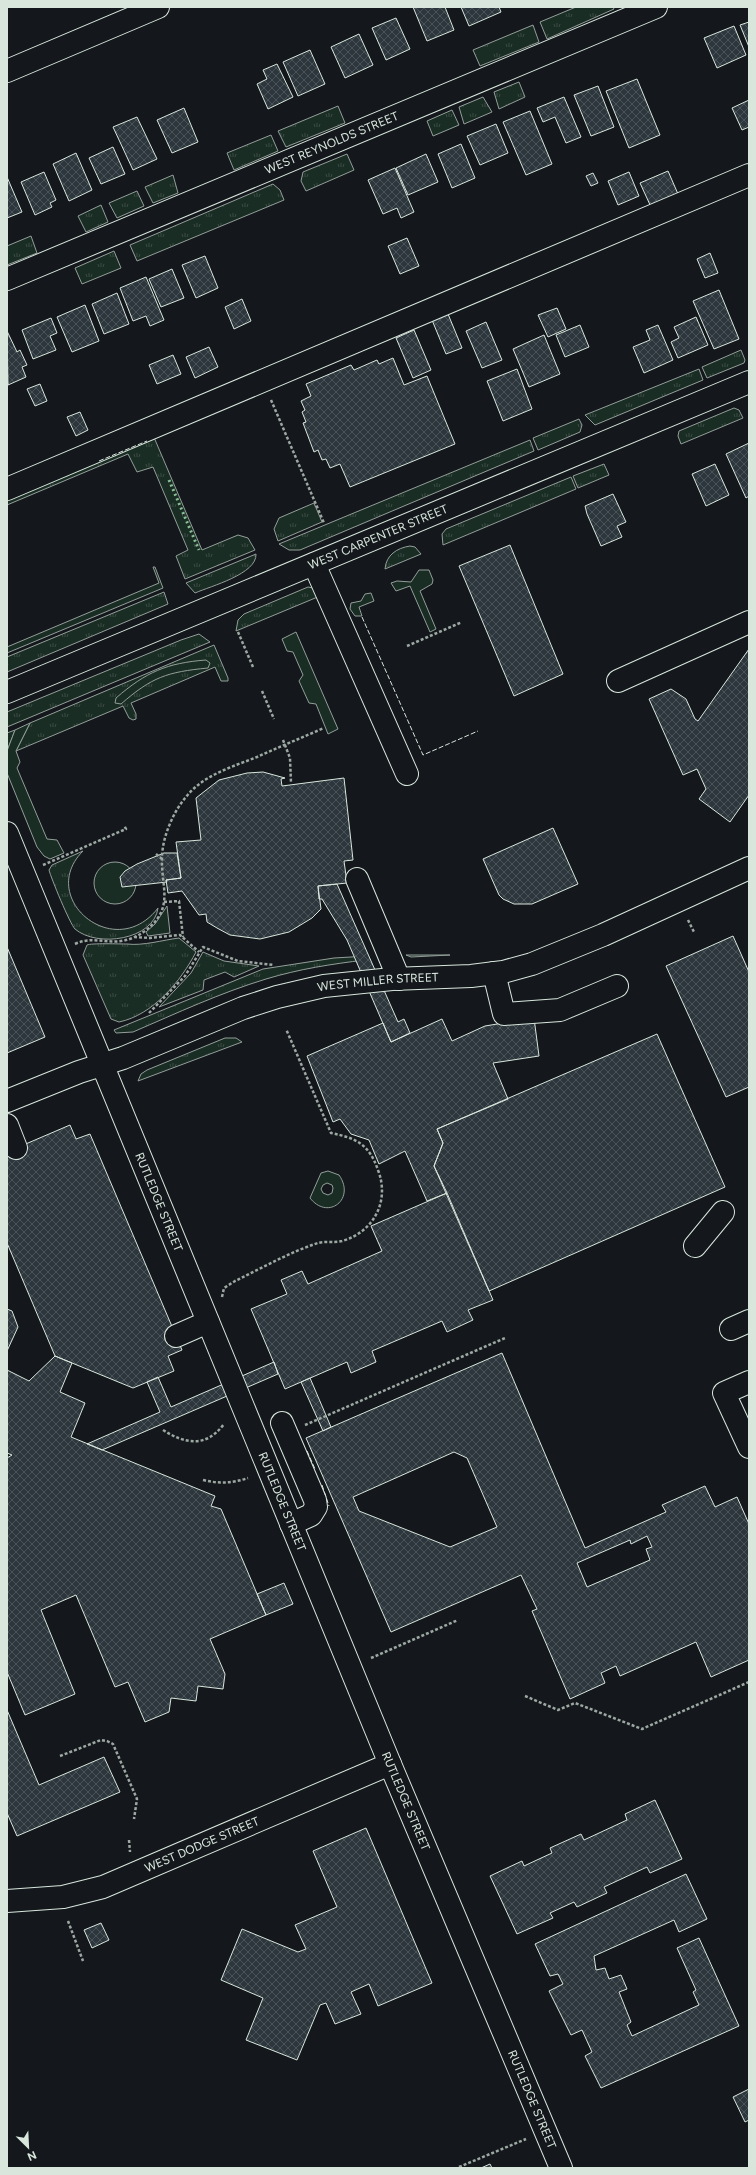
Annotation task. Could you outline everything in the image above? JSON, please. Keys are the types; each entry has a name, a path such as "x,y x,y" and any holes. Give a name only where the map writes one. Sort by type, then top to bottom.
{"street":[{"path":"7,71 158,7"},
{"name":"WEST REYNOLDS STREET","path":"7,279 656,7"},
{"path":"7,488 749,174"},
{"name":"WEST CARPENTER STREET","path":"7,692 749,382"},
{"path":"314,564 407,774"},
{"path":"618,681 749,622"},
{"name":"RUTLEDGE STREET","path":"7,833 390,1764 561,2168"},
{"name":"WEST MILLER STREET","path":"7,1101 78,1072 102,1065 243,1008 276,997 324,986 399,979 471,976 494,973 532,964 569,949 749,868"},
{"path":"357,879 399,979"},
{"path":"494,973 504,1014 560,1010 617,986"},
{"path":"7,1125 16,1148"},
{"path":"694,1246 723,1212"},
{"path":"176,1336 208,1322"},
{"path":"749,1382 724,1393 749,1447"},
{"path":"290,1425 316,1507 311,1515 291,1524"},
{"name":"WEST DODGE STREET","path":"7,1901 63,1897 103,1888 390,1764"}],"path":[{"path":"263,380 324,523"},
{"path":"407,646 462,622"},
{"path":"238,632 253,667"},
{"path":"262,692 274,719"},
{"path":"75,944 86,940 121,942 133,937 149,927 162,910 164,902 165,885 162,859 164,844 173,818 186,796 198,785 222,771 324,728"},
{"path":"283,740 290,758 291,783"},
{"path":"42,865 126,829 124,825"},
{"path":"122,830 126,833"},
{"path":"156,854 162,859"},
{"path":"164,902 179,901 183,938"},
{"path":"687,918 694,932"},
{"path":"133,937 150,938 180,935 200,952"},
{"path":"148,1013 185,976 203,947 238,960 274,965"},
{"path":"222,1297 224,1288 235,1281 319,1243 342,1241 364,1231 373,1221 380,1206 381,1178 375,1161 365,1147 352,1137 331,1133 286,1029"},
{"path":"290,1425 505,1338"},
{"path":"163,1430 188,1442 195,1442 218,1431 224,1424"},
{"path":"203,1480 215,1483 226,1483 248,1478"},
{"path":"371,1658 458,1620"},
{"path":"525,1696 558,1710 575,1703 642,1729 749,1682"},
{"path":"60,1756 101,1740 113,1744 137,1799 134,1819"},
{"path":"129,1840 130,1852"},
{"path":"68,1921 83,1961"},
{"path":"459,2167 527,2138"}],"green space":[{"path":"576,7 613,7 614,9 547,39 540,22"},
{"path":"533,25 539,42 480,66 473,50"},
{"path":"519,82 525,97 499,109 494,92"},
{"path":"483,97 492,112 464,124 459,107"},
{"path":"338,106 345,123 286,147 278,131"},
{"path":"452,110 459,125 433,136 427,121"},
{"path":"271,135 278,151 234,170 227,153"},
{"path":"347,154 354,170 306,191 301,181 303,172"},
{"path":"173,175 178,193 153,203 145,187"},
{"path":"273,184 280,190 284,200 137,261 130,245"},
{"path":"137,191 144,206 117,218 109,203"},
{"path":"101,205 108,222 86,232 78,216"},
{"path":"31,236 37,253 7,265 7,246"},
{"path":"114,251 121,268 82,284 75,268"},
{"path":"741,350 745,360 744,363 707,378 702,367"},
{"path":"699,369 703,380 595,425 585,415"},
{"path":"734,408 739,410 743,418 681,444 678,436 679,431"},
{"path":"579,419 582,425 580,432 538,450 533,438"},
{"path":"153,435 202,550 238,535 248,538 255,550 185,579 176,556 188,550 153,467 137,472 128,454 7,505 7,497"},
{"path":"530,440 534,451 300,550 289,550 279,544"},
{"path":"604,464 609,475 578,488 573,476"},
{"path":"571,477 576,489 443,545 442,534 446,529"},
{"path":"314,503 322,522 278,541 274,529 279,518"},
{"path":"410,546 415,547 421,554 385,569 390,556 393,553 401,548"},
{"path":"256,554 254,561 249,568 222,583 195,593 186,583"},
{"path":"153,567 155,567 163,588 7,653 7,647 159,583"},
{"path":"419,570 429,570 433,580 432,584 420,591 436,629 430,632 410,586 396,591 391,583 397,581 411,582"},
{"path":"308,587 313,588 320,596 236,631 238,620 244,614"},
{"path":"164,592 168,604 7,672 7,657"},
{"path":"371,593 374,601 359,607 362,616 355,616 350,609 351,603 361,601 365,594"},
{"path":"296,632 338,729 328,734 316,704 309,703 299,681 303,675 293,652 287,651 282,639"},
{"path":"199,634 210,642 7,727 7,712 181,640"},
{"path":"214,645 228,681 221,681 215,667 131,703 136,714 136,719 133,720 129,718 123,706 16,751 30,723"},
{"path":"206,660 210,663 208,668 161,677 142,688 121,704 115,703 116,698 147,675 168,666"},
{"path":"30,723 16,751 20,762 17,768 47,839 57,840 64,853 50,859 44,856 37,847 7,773 7,751 15,730"},
{"path":"15,730 7,751 7,733"},
{"path":"83,851 71,869 69,888 75,904 87,918 103,927 122,929 141,924 158,908 154,919 146,927 136,934 123,938 110,939 85,935 75,929 65,910 49,870 52,865"},
{"path":"111,862 119,862 127,865 133,871 136,883 133,895 127,901 119,904 111,904 103,901 97,895 94,887 94,879 97,871 103,865"},
{"path":"167,906 170,933 148,936 146,932 155,924"},
{"path":"179,938 196,952 174,985 165,995 143,1012 119,1022 111,1019 83,955 87,945 140,944"},
{"path":"203,952 224,961 259,966 234,977 225,972 204,980 203,990 159,1007 191,973"},
{"path":"406,955 450,955 411,957"},
{"path":"368,956 365,960 328,965 278,975 232,991 133,1032 116,1033 114,1030 263,969 334,958"},
{"path":"225,1038 236,1038 242,1042 138,1081 141,1074 147,1070"},
{"path":"328,1171 339,1175 343,1184 344,1192 342,1199 338,1204 332,1207 317,1205 310,1198 321,1173","holes":["327,1183 332,1185 332,1193 328,1195 323,1193 321,1189 323,1185"]}],"building":[{"path":"413,7 445,7 454,30 427,41"},
{"path":"461,7 499,7 501,12 469,26"},
{"path":"396,18 410,49 386,60 372,28"},
{"path":"749,22 749,47 740,25"},
{"path":"734,26 746,55 717,68 704,38"},
{"path":"359,34 373,65 345,78 331,47"},
{"path":"310,50 325,84 298,96 283,62"},
{"path":"277,64 293,97 268,109 257,84 267,79 263,70"},
{"path":"637,79 660,135 629,148 606,91"},
{"path":"598,86 614,127 591,136 574,95"},
{"path":"564,97 581,137 566,143 555,117 543,122 537,108"},
{"path":"749,100 749,127 742,130 732,108"},
{"path":"184,108 198,142 172,153 157,120"},
{"path":"530,111 552,164 526,175 503,122"},
{"path":"137,117 157,159 133,170 113,127"},
{"path":"496,124 508,153 480,165 467,136"},
{"path":"461,144 475,178 452,188 438,154"},
{"path":"113,147 125,174 101,184 89,158"},
{"path":"76,153 92,190 69,201 53,164"},
{"path":"426,154 438,182 408,195 396,168"},
{"path":"395,168 414,212 401,218 397,208 383,214 368,180"},
{"path":"668,171 678,194 651,207 640,183"},
{"path":"44,172 56,200 50,203 52,207 35,215 21,182"},
{"path":"629,172 639,196 618,205 608,181"},
{"path":"593,173 598,183 591,186 586,176"},
{"path":"7,177 22,212 7,218"},
{"path":"407,238 419,266 400,274 388,246"},
{"path":"710,253 718,273 705,278 697,259"},
{"path":"205,256 218,288 196,298 182,265"},
{"path":"172,269 184,298 161,307 149,279"},
{"path":"146,277 164,320 150,326 146,316 133,321 120,288"},
{"path":"719,290 739,339 714,349 693,301"},
{"path":"117,293 129,324 104,334 92,304"},
{"path":"242,299 251,321 234,329 225,307"},
{"path":"85,305 99,341 72,352 57,317"},
{"path":"557,308 566,329 548,337 538,315"},
{"path":"448,314 462,348 446,354 432,320"},
{"path":"696,317 708,345 678,358 671,342 679,338 674,327"},
{"path":"51,318 57,333 50,336 56,350 33,359 22,330"},
{"path":"486,322 502,360 482,368 466,331"},
{"path":"580,325 589,347 565,357 556,335"},
{"path":"658,325 673,360 644,373 633,347 650,340 646,330"},
{"path":"414,330 431,370 413,378 396,338"},
{"path":"7,331 17,352 20,350 27,365 22,367 26,377 8,385"},
{"path":"544,335 560,374 529,387 513,349"},
{"path":"209,347 218,367 195,378 186,357"},
{"path":"173,355 181,374 157,384 149,365"},
{"path":"393,358 404,385 427,376 455,444 350,487 340,464 330,468 326,459 322,460 318,450 314,452 303,423 306,422 302,412 305,410 301,401 311,396 306,384 351,365 354,370 377,360 379,364"},
{"path":"517,369 532,409 503,421 487,381"},
{"path":"40,384 47,401 35,406 27,389"},
{"path":"80,412 88,430 76,436 67,417"},
{"path":"749,443 749,496 746,498 726,454"},
{"path":"715,464 729,495 706,506 692,474"},
{"path":"613,494 626,522 617,526 622,537 601,546 585,506"},
{"path":"510,545 563,674 514,696 459,566"},
{"path":"749,649 749,795 730,822 699,799 706,789 697,769 683,775 649,699 671,689 686,699 695,719 698,721"},
{"path":"263,772 285,778 281,779 282,786 344,778 353,860 344,861 347,883 318,886 321,909 312,918 289,932 260,939 230,935 207,922 206,914 199,915 182,891 168,893 166,880 181,878 176,842 201,840 196,798 219,780 247,773"},
{"path":"553,828 578,884 532,904 514,904 503,899 499,895 483,859"},
{"path":"164,853 177,853 181,878 166,880 167,882 122,887 120,877 125,871 137,864"},
{"path":"337,884 398,1022 404,1019 410,1033 391,1042 347,940 322,899 319,899 318,886"},
{"path":"733,936 749,972 749,1087 726,1097 666,966"},
{"path":"7,947 45,1037 7,1053"},
{"path":"534,1018 539,1056 493,1063 508,1099 437,1129 443,1143 434,1166 447,1193 427,1201 405,1151 379,1164 369,1140 351,1134 340,1119 333,1122 307,1056 383,1023 391,1042 442,1019 452,1041 485,1026"},
{"path":"657,1034 725,1187 489,1291 434,1166 443,1143 437,1129"},
{"path":"70,1125 76,1139 90,1134 182,1350 168,1356 174,1371 133,1388 55,1356 7,1243 7,1152"},
{"path":"447,1193 493,1300 468,1310 473,1320 447,1332 442,1321 372,1351 376,1362 351,1373 347,1362 285,1389 251,1309 287,1294 281,1280 302,1271 308,1284 382,1251 371,1226"},
{"path":"7,1309 12,1311 18,1327 7,1351"},
{"path":"502,1353 585,1548 666,1512 662,1505 705,1486 715,1507 737,1497 749,1524 749,1660 711,1677 696,1642 620,1676 616,1666 601,1673 605,1683 570,1699 532,1611 537,1609 521,1575 391,1632 306,1438","holes":["454,1452 467,1458 497,1527 450,1547 359,1511 353,1497","647,1536 652,1547 646,1549 650,1560 587,1587 577,1563 630,1540 631,1544"]},
{"path":"55,1356 72,1363 60,1392 85,1403 71,1437 215,1496 211,1506 221,1509 266,1615 210,1639 225,1674 223,1689 198,1686 196,1701 171,1698 169,1712 145,1722 128,1682 115,1687 76,1595 41,1610 75,1694 25,1715 7,1672 7,1458 12,1455 7,1453 7,1370 29,1381"},
{"path":"274,1362 278,1374 102,1450 87,1444 160,1412 147,1382 158,1377 171,1407"},
{"path":"310,1378 331,1427 323,1431 301,1382"},
{"path":"284,1583 293,1604 266,1615 257,1594"},
{"path":"7,1710 39,1785 104,1757 120,1792 17,1836 7,1813"},
{"path":"655,1800 682,1859 650,1873 647,1867 604,1887 607,1893 577,1907 574,1902 550,1913 553,1918 517,1934 490,1876 522,1861 524,1866 552,1853 550,1848 581,1834 584,1840 627,1820 625,1814"},
{"path":"366,1828 432,1983 378,2006 369,1984 351,1992 361,2014 335,2024 326,2003 320,2005 297,2060 246,2040 263,1998 221,1980 242,1929 298,1952 306,1949 295,1925 337,1907 313,1851"},
{"path":"686,1874 707,1919 679,1932 674,1920 594,1956 596,1970 605,1968 609,1979 621,1975 627,1989 619,1992 631,2022 627,2025 632,2036 699,2005 693,1992 696,1990 677,1948 699,1938 739,2026 601,2088 585,2056 592,2052 582,2030 571,2035 549,1991 563,1984 558,1974 550,1976 535,1944"},
{"path":"101,1923 109,1940 92,1948 84,1930"},
{"path":"749,2089 749,2120 745,2122 733,2097"},
{"path":"490,2164 492,2168 481,2168"}],"hedge":[{"path":"169,480 199,550"}],"fence":[{"path":"99,461 147,441"},
{"path":"362,617 423,755 478,731"},
{"path":"307,1451 315,1469"},
{"path":"322,1485 329,1506"}]}
